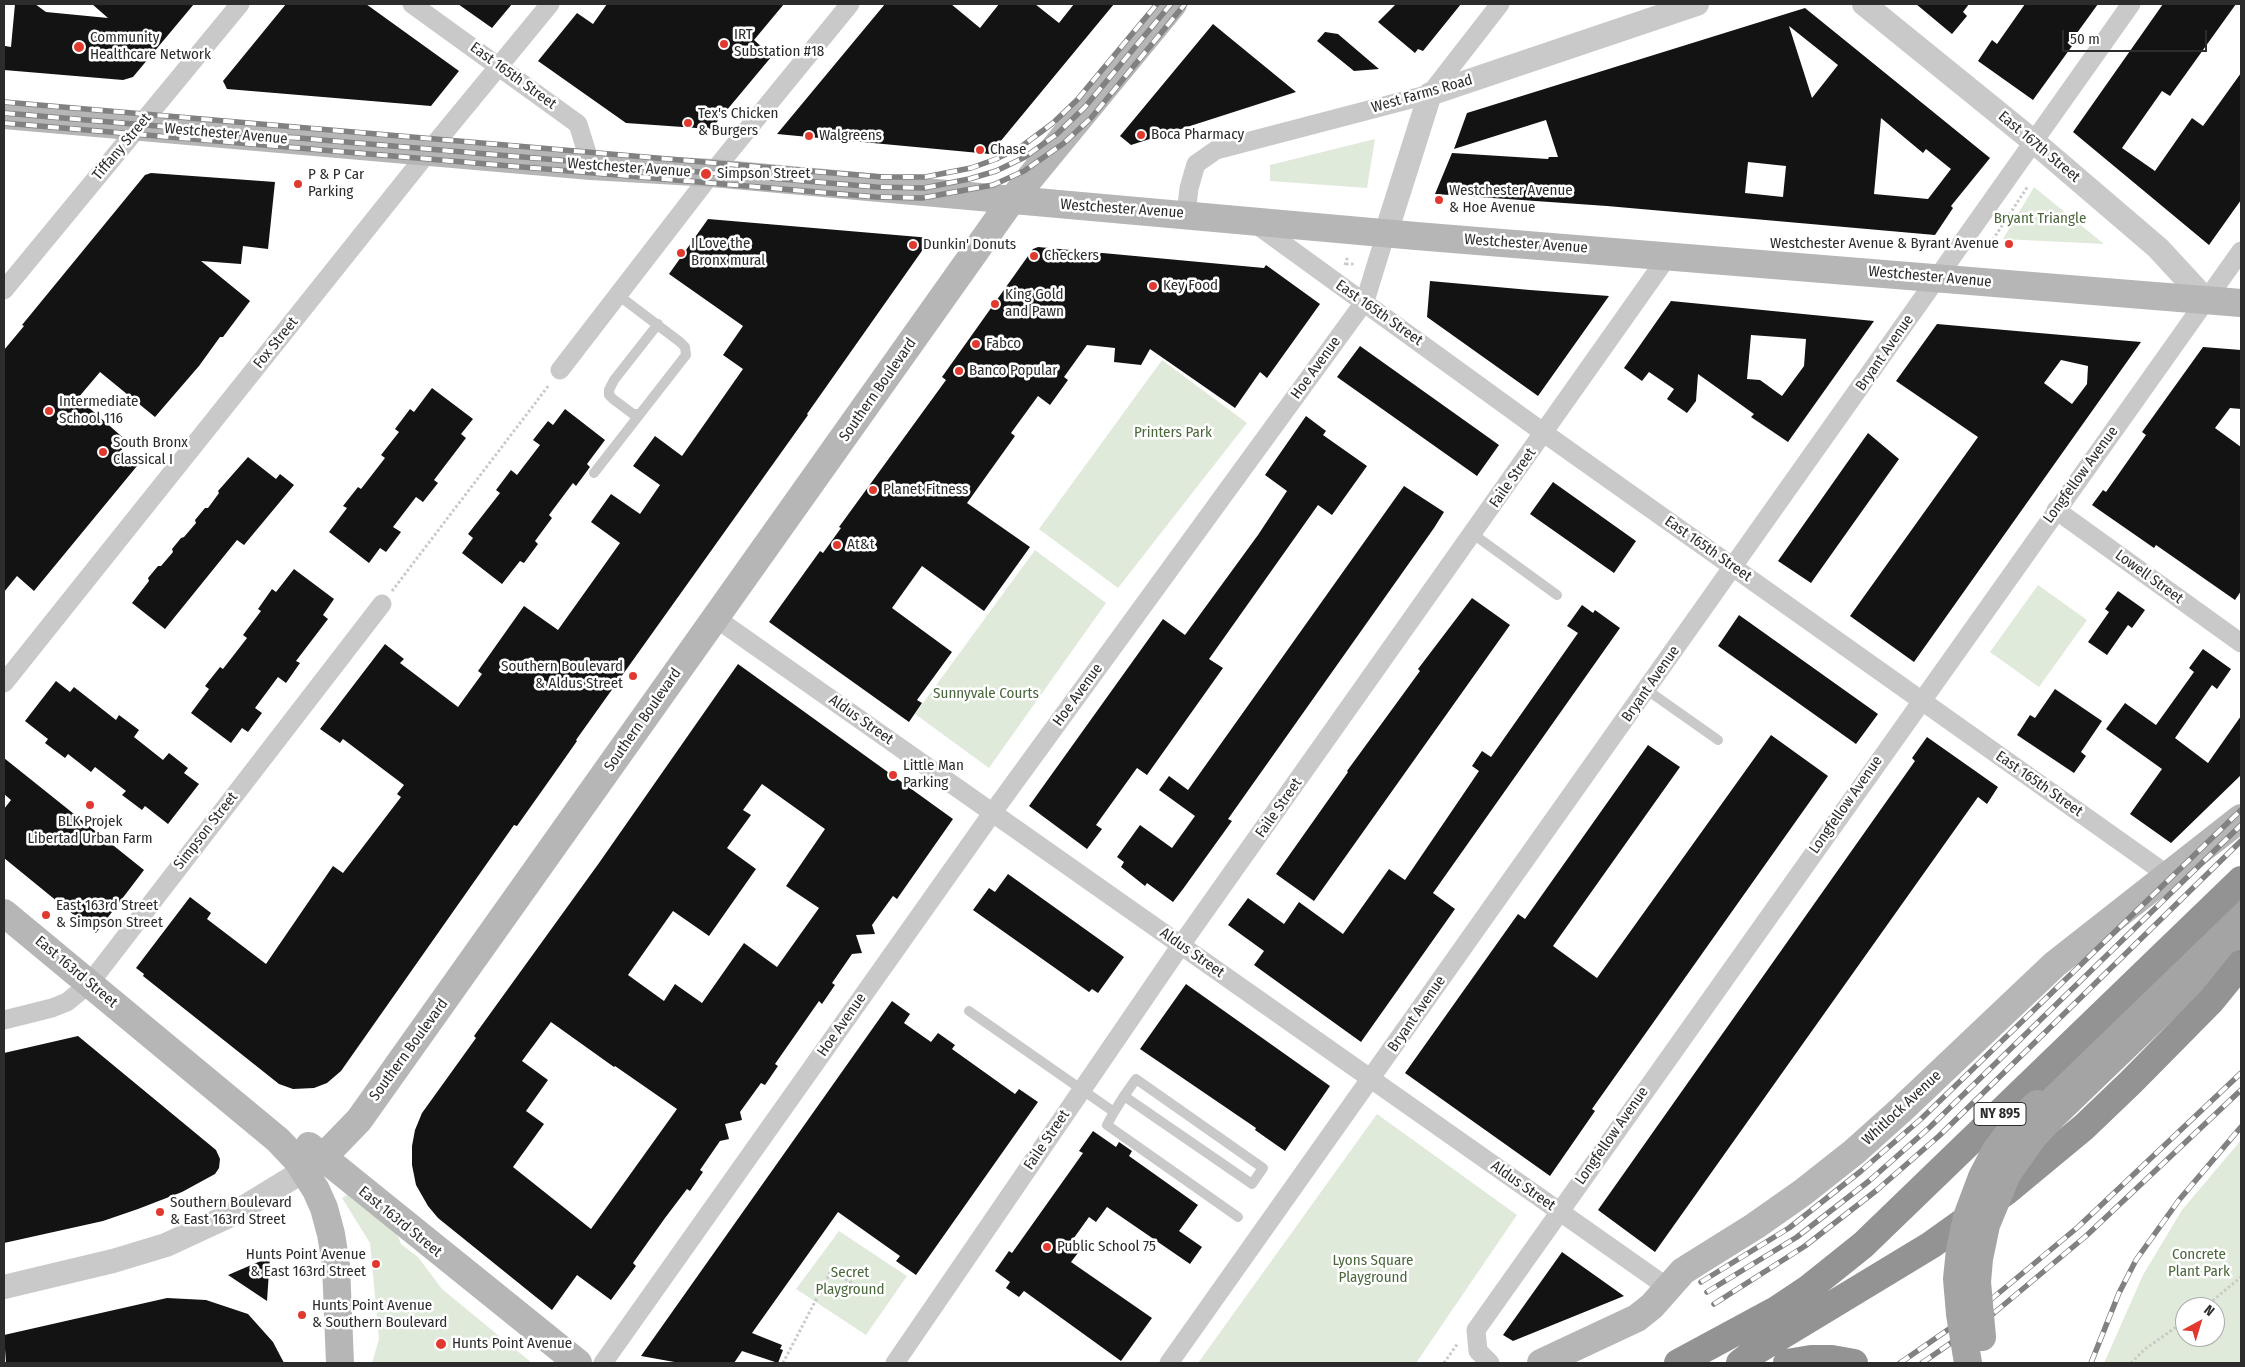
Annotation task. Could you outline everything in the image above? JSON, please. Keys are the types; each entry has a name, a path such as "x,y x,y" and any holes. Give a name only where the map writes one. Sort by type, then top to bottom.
{"highway":[{"name":"NY 895","path":"1746,1348 1800,1294 1863,1245 2241,880"},
{"name":"NY 895","path":"1678,1363 1746,1348 1931,1245 2008,1190 2095,1116 2211,1001 2241,964"},
{"path":"2211,1001 2241,978"},
{"path":"1787,1363 1811,1359 1832,1359 1854,1363"}],"main road":[{"name":"Southern Boulevard","path":"314,1164 359,1120 717,619 1011,201 1173,4"},
{"name":"Westchester Avenue","path":"4,115 591,166 712,173 1386,233 2241,303"},
{"name":"Whitlock Avenue","path":"1541,1363 1628,1324 1646,1312 1683,1271 1755,1226 1854,1152 2054,964 2241,818"},
{"path":"1986,1363 1978,1307 1977,1282 1980,1254 1986,1225 2008,1174 2034,1136 2044,1111 2241,907"},
{"name":"East 163rd Street","path":"4,913 283,1145 314,1164 578,1363"},
{"path":"1968,1363 1960,1314 1958,1279 1960,1250 1967,1218 1982,1177 1996,1150 2016,1124 2044,1111 2241,935"},
{"path":"314,1164 331,1234 336,1265 340,1363"}],"street":[{"name":"Tiffany Street","path":"4,290 240,4"},
{"name":"East 165th Street","path":"412,4 499,65 578,124 591,166"},
{"name":"Fox Street","path":"4,684 429,151 550,4"},
{"path":"560,370 712,173 850,4"},
{"name":"Hoe Avenue","path":"603,1363 993,812 1365,301 1430,94 1500,4"},
{"name":"West Farms Road","path":"1186,214 1189,188 1196,164 1216,150 1430,94 1697,4"},
{"name":"East 167th Street","path":"1864,4 2033,141 2158,248 2206,300"},
{"name":"Bryant Avenue","path":"1169,1363 2033,141 2132,4"},
{"name":"East 165th Street","path":"1250,220 1365,301 1544,433 2169,876"},
{"name":"Longfellow Avenue","path":"1490,1363 1478,1351 1476,1330 2241,251"},
{"name":"Faile Street","path":"895,1363 1181,945 1668,256"},
{"name":"Lowell Street","path":"2056,510 2241,643"},
{"name":"Simpson Street","path":"4,1020 52,1008 67,1002 89,984 382,604"},
{"name":"Aldus Street","path":"717,619 1667,1287"},
{"name":"Southern Boulevard","path":"4,1286 113,1261 166,1245 233,1214 314,1164"}],"lane":[{"path":"594,473 638,414 644,411 686,355 685,347 680,342 618,294"},
{"path":"638,414 633,414 612,399 609,395 610,390 614,380 658,324"},
{"path":"1473,534 1558,595"},
{"path":"1646,690 1718,740"},
{"path":"968,1011 1114,1112"},
{"path":"1124,1096 1252,1184 1263,1168 1136,1079 1124,1096 1107,1125 1238,1217"}],"path":[{"path":"1990,244 2032,179"},
{"path":"1348,256 1346,264 1354,264"},
{"path":"382,604 560,370"},
{"path":"783,1363 831,1271 861,1288"},
{"path":"2217,1297 2241,1277"},
{"path":"2130,1363 2153,1343 2175,1328"}],"green space":[{"path":"1375,139 1367,188 1270,181 1270,165"},
{"name":"Bryant Triangle","path":"2034,187 2104,244 2003,239"},
{"name":"Printers Park","path":"1162,360 1247,423 1118,588 1039,529"},
{"name":"Sunnyvale Courts","path":"1035,550 1106,603 989,768 915,714"},
{"path":"2038,585 2087,620 2039,687 1990,652"},
{"name":"Lyons Square Playground","path":"1377,1114 1517,1215 1416,1363 1198,1363"},
{"name":"Concrete Plant Park","path":"2241,1140 2241,1363 2104,1363 2143,1275 2182,1210"},
{"path":"352,1192 391,1220 401,1244 418,1257 442,1289 532,1363 372,1363 379,1339 370,1243 342,1198"},
{"name":"Secret Playground","path":"839,1231 907,1276 866,1335 796,1289"}],"building":[{"path":"15,4 35,4 46,12 108,18 92,4 194,4 133,77 123,80 4,70 5,46 11,47"},
{"path":"286,4 366,4 459,71 431,106 227,89 223,81"},
{"path":"458,4 512,4 492,28"},
{"path":"607,4 784,4 754,40 772,56 711,129 626,123 538,61 577,13 593,24"},
{"path":"885,4 951,4 980,28 999,4 1035,4 1059,23 1074,4 1114,4 990,154 777,134"},
{"path":"1396,4 1461,4 1423,51 1418,49 1415,53 1378,22"},
{"path":"1916,4 1969,4 1963,12 1967,16 1952,34"},
{"path":"2025,4 2098,4 2077,33 2080,35 2033,100 1978,61 1992,40 1997,44"},
{"path":"2163,4 2236,4 2170,96 2162,91 2122,148 2155,171 2192,118 2203,126 2241,73 2241,200 2209,245 2073,132"},
{"path":"1805,8 1990,158 1951,206 1953,208 1935,235 1607,206 1435,194 1452,153 1548,159 1549,157 1558,157 1546,120 1454,149 1467,113","holes":["1789,26 1838,65 1812,98","1881,118 1923,153 1926,149 1951,169 1928,199 1874,194","1748,162 1786,166 1783,197 1745,193"]},
{"path":"1213,24 1296,92 1131,145 1120,136"},
{"path":"1325,32 1338,34 1379,69 1354,71 1317,41"},
{"path":"151,173 275,182 268,249 243,246 241,264 201,261 250,301 223,337 220,337 199,366 155,417 100,372 78,398 128,442 120,452 137,466 34,591 17,576 4,592 4,350 24,326 22,325 145,175"},
{"path":"708,219 931,238 551,778 517,826 514,825 341,1071 327,1083 314,1088 293,1089 279,1084 143,976 144,974 136,968 190,897 211,913 207,919 266,964 333,866 343,873 401,797 397,794 404,785 343,739 340,743 320,729 385,644 404,659 400,663 458,707 482,674 478,671 524,606 558,630 620,543 591,522 611,494 640,514 660,485 633,466 655,436 682,456 743,369 723,355 743,326 669,274"},
{"path":"1038,247 1264,268 1266,265 1320,304 1267,378 1260,372 1235,408 1150,349 1141,365 1114,362 1115,348 1087,345 1064,377 1068,380 1050,405 1038,396 1011,433 1015,436 967,503 1030,547 984,611 922,566 892,608 952,652 917,700 922,703 909,722 769,622 820,551 823,553 841,528 839,527 946,380 942,377 1033,249"},
{"path":"1430,281 1609,296 1538,396 1427,317"},
{"path":"1671,301 1874,321 1788,442 1751,417 1754,414 1698,374 1696,401 1687,413 1667,399 1674,389 1649,372 1642,381 1624,368","holes":["1751,335 1806,339 1804,366 1782,396 1760,380 1747,379"]},
{"path":"1937,324 2141,342 1914,662 1850,616 1978,437 1896,381","holes":["2061,360 2088,366 2087,384 2072,404 2044,383"]},
{"path":"1360,346 1499,445 1477,476 1337,377"},
{"path":"2203,347 2241,350 2241,409 2230,408 2215,428 2241,447 2241,591 2235,600 2156,545 2154,548 2092,505 2103,490 2106,492 2146,435 2142,432"},
{"path":"432,388 473,419 461,434 466,438 434,480 438,483 423,502 416,497 393,527 401,532 386,552 380,548 369,563 329,532 347,508 343,506 358,487 361,489 385,458 381,455 399,432 395,429 410,409 414,412"},
{"path":"565,409 605,440 587,464 590,467 576,486 573,483 549,515 552,518 535,541 538,544 524,563 520,561 502,584 462,553 473,538 468,534 500,493 496,490 511,470 517,475 540,445 533,440 548,421 553,425"},
{"path":"1306,416 1326,431 1323,435 1367,466 1332,515 1318,505 1209,659 1223,668 1147,775 1137,768 1096,825 1102,829 1087,849 1029,806 1163,619 1185,635 1258,535 1287,491 1265,475"},
{"path":"1868,433 1899,459 1811,583 1778,561"},
{"path":"248,457 276,479 280,474 294,485 244,545 237,540 165,629 132,603 149,581 148,578 173,552 172,549 196,523 195,520 205,508 208,508 219,493 218,491"},
{"path":"1553,482 1636,541 1614,573 1530,514"},
{"path":"1404,486 1444,512 1434,528 1228,819 1232,821 1173,902 1147,883 1145,886 1121,867 1124,862 1117,857 1140,825 1172,848 1195,816 1159,790 1169,776 1188,790"},
{"path":"294,569 334,599 323,615 328,619 296,661 300,663 286,683 278,677 255,708 262,713 248,732 242,728 231,743 191,713 209,689 205,686 220,667 223,669 247,638 243,635 261,611 258,609 272,589 276,592"},
{"path":"2118,591 2145,610 2132,628 2128,625 2107,655 2088,642 2109,612 2105,609"},
{"path":"1472,598 1510,625 1314,901 1276,874 1347,771 1420,671 1418,669"},
{"path":"1582,605 1593,613 1595,610 1620,628 1433,893 1455,909 1361,1042 1254,965 1264,951 1228,925 1248,898 1284,924 1299,902 1343,934 1389,869 1405,880 1479,771 1472,766 1482,751 1491,757 1578,633 1567,626"},
{"path":"1739,615 1878,714 1856,744 1718,646"},
{"path":"2203,649 2231,669 2217,689 2212,685 2175,738 2208,763 2241,716 2241,775 2171,843 2130,814 2162,769 2106,729 2125,703 2156,725 2194,672 2189,668"},
{"path":"738,664 953,819 897,899 893,896 872,925 875,934 856,935 862,953 852,954 832,983 835,985 822,1004 819,1001 775,1064 778,1066 765,1085 761,1083 740,1112 742,1120 725,1124 729,1139 720,1141 700,1170 703,1172 690,1191 687,1189 665,1218 633,1263 636,1266 611,1300 577,1275 552,1310 438,1218 428,1206 416,1185 412,1165 412,1146 415,1130 422,1113 476,1038 474,1036 599,863","holes":["762,784 825,829 786,886 819,908 777,967 744,943 702,1003 675,984 664,1001 628,975 673,911 709,936 756,869 727,848 751,815 743,810","551,1022 677,1109 591,1229 513,1167 544,1124 526,1111 548,1080 522,1061"]},
{"path":"56,681 70,692 74,687 116,720 119,715 139,730 134,737 163,760 169,753 188,768 184,773 199,784 168,824 145,806 142,810 122,795 126,791 95,767 91,772 68,754 65,758 45,743 48,739 25,721"},
{"path":"2055,689 2102,721 2081,752 2086,756 2074,773 2017,735 2030,715 2035,718"},
{"path":"1771,735 1828,776 1592,1109 1595,1111 1550,1176 1405,1073 1518,914 1525,919 1648,745 1680,767 1553,946 1597,978"},
{"path":"1927,737 1998,787 1987,804 1978,797 1655,1252 1598,1210 1915,761 1912,758"},
{"path":"4,758 144,870 96,933 4,858 4,809 11,800 4,794"},
{"path":"1008,874 1124,957 1098,993 1092,989 1089,992 973,910 989,888 995,892"},
{"path":"1186,984 1330,1086 1285,1151 1255,1130 1256,1128 1140,1049"},
{"path":"892,1001 910,1014 904,1023 931,1042 938,1033 955,1045 952,1049 1015,1094 1019,1089 1038,1102 916,1275 896,1261 900,1256 838,1212 752,1333 782,1345 780,1349 783,1350 778,1363 742,1351 734,1363 680,1363 641,1356"},
{"path":"78,1036 216,1150 220,1159 219,1168 215,1174 182,1192 138,1209 103,1221 4,1243 4,1053"},
{"name":"Public School 75","path":"1093,1131 1116,1147 1119,1142 1132,1151 1129,1156 1198,1205 1179,1231 1202,1247 1190,1264 1107,1207 1096,1222 1089,1217 1071,1242 1081,1249 1071,1262 1152,1318 1121,1361 1024,1291 1019,1297 1006,1288 1010,1282 995,1271 1009,1251 1012,1253 1083,1153 1079,1151"},
{"path":"1562,1252 1624,1296 1513,1341 1503,1335"},
{"path":"270,1257 267,1301 228,1275"},
{"path":"167,1298 206,1300 248,1314 273,1342 284,1363 6,1363 4,1335"}],"railway":[{"path":"4,102 808,171 882,177 925,177 971,168 996,159 1022,146 1053,123 1077,100 1157,4"},
{"path":"4,113 876,187 924,188 969,179 996,171 1025,157 1057,134 1085,107 1171,4"},
{"path":"4,123 876,197 922,198 993,185 1024,171 1064,143 1091,118 1185,4"},
{"path":"1701,1282 1789,1228 1861,1171 1921,1119 2241,810"},
{"path":"1707,1292 1797,1237 1869,1181 1930,1127 2241,825"},
{"path":"1714,1304 1805,1246 1877,1190 1939,1136 2241,841"},
{"path":"1900,1363 1988,1302 2078,1227 2241,1073"},
{"path":"1922,1363 1994,1313 2086,1236 2241,1090"},
{"path":"2091,1363 2119,1293 2136,1260 2179,1200 2241,1127"}],"place":[{"name":"IRT Substation #18","path":"724,44"},
{"name":"Community Healthcare Network","path":"79,47"},
{"name":"Tex's Chicken & Burgers","path":"688,123"},
{"name":"Boca Pharmacy","path":"1141,135"},
{"name":"Walgreens","path":"809,136"},
{"name":"Chase","path":"980,150"},
{"name":"Simpson Street","path":"706,174"},
{"name":"P & P Car Parking","path":"298,184"},
{"name":"Westchester Avenue & Hoe Avenue","path":"1439,200"},
{"name":"Westchester Avenue & Byrant Avenue","path":"2009,244"},
{"name":"Dunkin' Donuts","path":"913,245"},
{"name":"I Love the Bronx mural","path":"681,253"},
{"name":"Checkers","path":"1034,256"},
{"name":"Key Food","path":"1153,286"},
{"name":"King Gold and Pawn","path":"995,304"},
{"name":"Fabco","path":"976,344"},
{"name":"Banco Popular","path":"959,371"},
{"name":"Intermediate School 116","path":"49,411"},
{"name":"South Bronx Classical I","path":"103,452"},
{"name":"Planet Fitness","path":"873,490"},
{"name":"At&t","path":"837,545"},
{"name":"Southern Boulevard & Aldus Street","path":"633,676"},
{"name":"Little Man Parking","path":"893,775"},
{"name":"BLK Projek Libertad Urban Farm","path":"90,805"},
{"name":"East 163rd Street & Simpson Street","path":"46,915"},
{"name":"Southern Boulevard & East 163rd Street","path":"160,1212"},
{"name":"Public School 75","path":"1047,1247"},
{"name":"Hunts Point Avenue & East 163rd Street","path":"376,1264"},
{"name":"Hunts Point Avenue & Southern Boulevard","path":"302,1315"},
{"name":"Hunts Point Avenue","path":"441,1344"}]}
